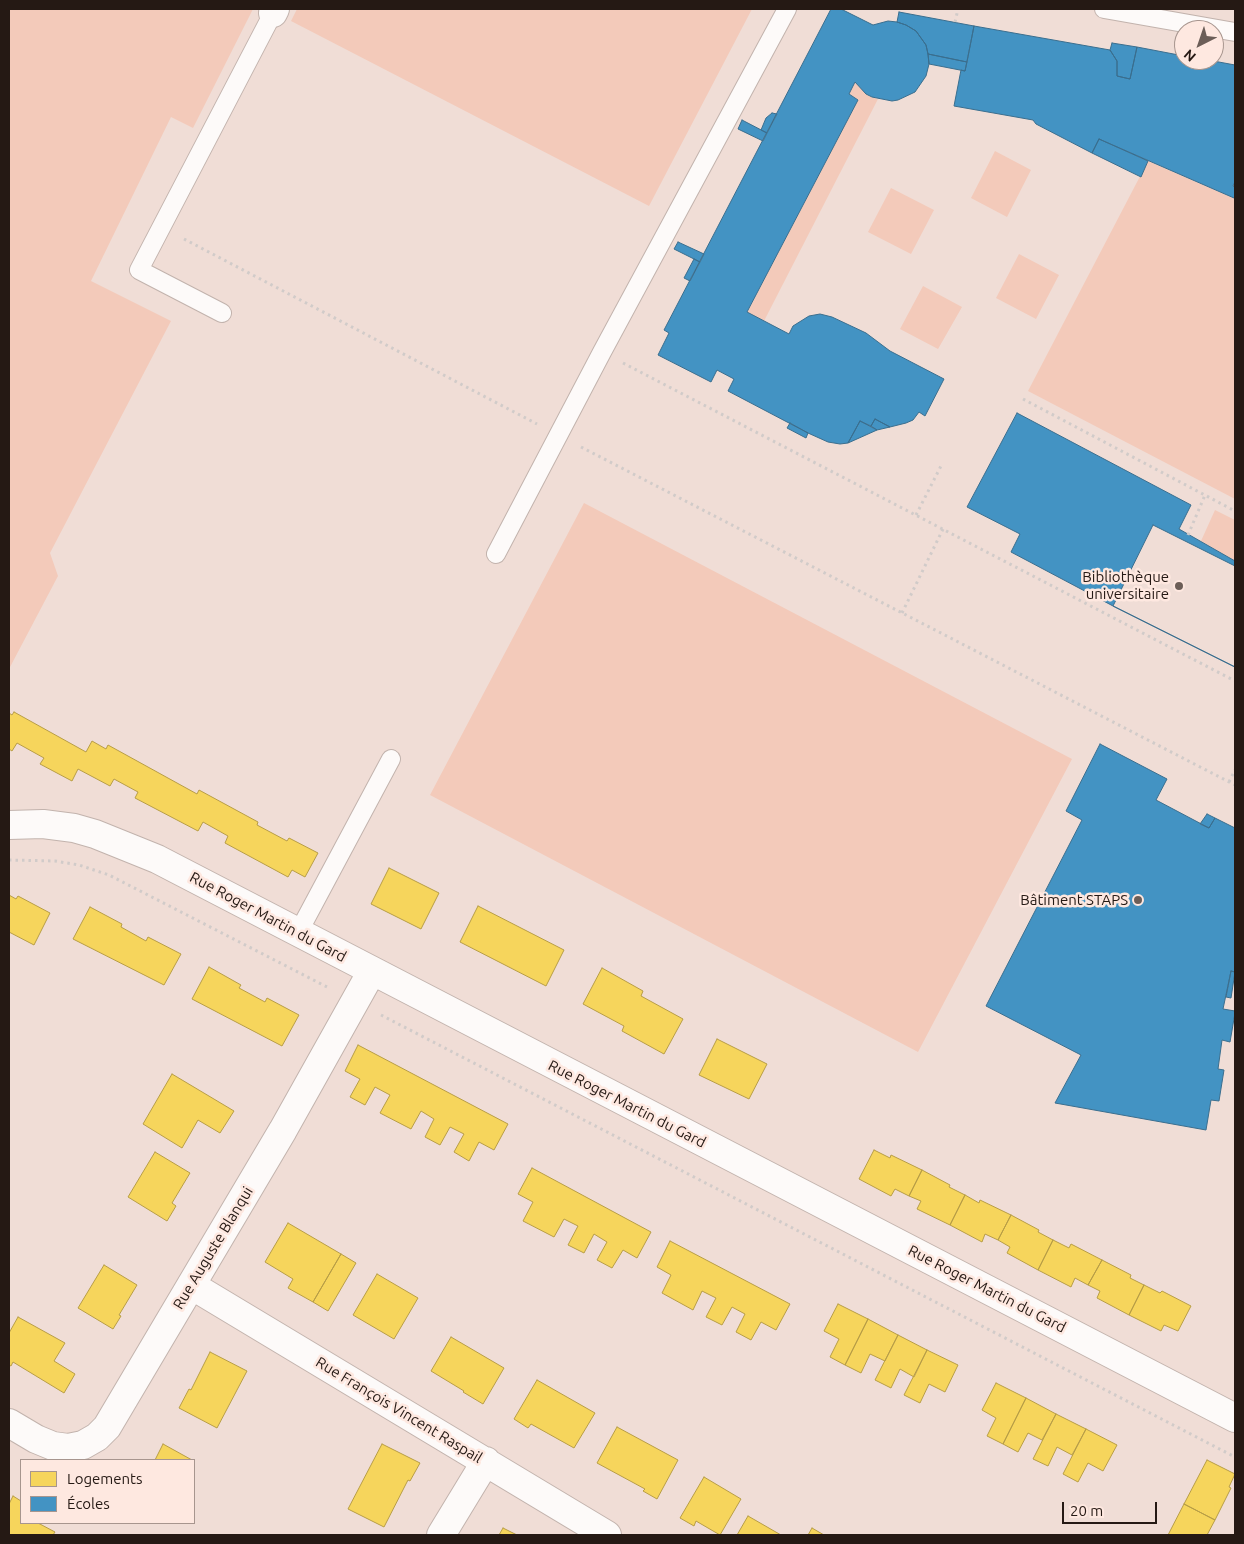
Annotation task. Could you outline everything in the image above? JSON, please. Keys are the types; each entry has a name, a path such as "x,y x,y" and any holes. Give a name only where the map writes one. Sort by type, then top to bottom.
{"street":[{"name":"Rue Roger Martin du Gard","path":"9,825 43,824 74,828 125,845 157,859 1235,1418"},
{"name":"Rue Auguste Blanqui","path":"9,1423 36,1439 53,1446 68,1448 83,1445 106,1427 283,1130 372,971"},
{"name":"Rue François Vincent Raspail","path":"191,1285 607,1535"},
{"path":"441,1535 486,1462"}],"lane":[{"path":"496,554 602,352 787,9"},
{"path":"1104,9 1235,32"},
{"path":"222,313 139,270 274,11"},
{"path":"298,933 391,759"}],"path":[{"path":"955,22 958,9"},
{"path":"162,227 558,436 1235,785"},
{"path":"602,352 1235,681"},
{"path":"1023,399 1235,511"},
{"path":"916,515 942,464"},
{"path":"1188,535 1205,496"},
{"path":"902,613 943,529"},
{"path":"1229,782 1235,770"},
{"path":"9,860 55,861 79,865 109,875 1235,1458"}],"shaded area":[{"path":"9,9 253,9 193,128 171,117 91,281 171,321 50,553 58,576 9,669"},
{"path":"297,9 752,9 649,206 291,21"},
{"path":"855,82 872,97 878,99 764,321 747,313 858,100 849,94"},
{"path":"995,151 1031,170 1007,217 971,198"},
{"path":"1148,161 1233,198 1235,195 1235,499 1028,391"},
{"path":"891,188 934,210 911,254 868,232"},
{"path":"1019,254 1059,275 1036,319 996,298"},
{"path":"923,286 962,307 938,349 900,329"},
{"path":"584,503 1072,759 918,1052 430,795"},
{"path":"1215,510 1235,520 1235,561 1201,541"}],"building: Logements":[{"path":"14,712 86,752 92,741 106,749 108,745 197,794 199,790 258,822 257,825 287,841 289,838 318,853 305,877 292,870 288,877 225,843 228,836 203,822 198,831 135,798 138,792 114,779 110,786 78,769 72,781 40,764 44,758 17,743 12,751 9,749 9,713 12,715"},
{"path":"389,868 439,893 421,929 371,904"},
{"path":"9,895 16,899 18,896 50,913 34,945 9,932"},
{"path":"478,906 564,950 546,986 460,942"},
{"path":"90,907 122,924 121,927 146,941 148,937 181,954 164,985 73,939"},
{"path":"209,967 241,985 239,988 265,1002 267,998 299,1015 282,1046 192,999"},
{"path":"602,968 643,991 641,996 683,1019 664,1054 622,1031 624,1026 583,1004"},
{"path":"717,1039 767,1064 749,1099 699,1075"},
{"path":"358,1045 508,1124 494,1150 479,1142 469,1161 454,1152 464,1134 450,1127 440,1145 425,1137 434,1119 421,1111 411,1129 380,1113 390,1095 375,1087 365,1105 350,1097 360,1079 345,1071"},
{"path":"172,1074 234,1111 220,1133 198,1120 182,1148 143,1124"},
{"path":"874,1150 890,1158 891,1155 922,1170 909,1196 895,1189 891,1196 859,1179"},
{"path":"155,1152 190,1173 172,1203 176,1206 167,1221 128,1197"},
{"path":"532,1168 651,1232 637,1258 623,1250 612,1268 597,1260 607,1242 594,1234 584,1253 568,1245 578,1226 564,1219 554,1237 523,1221 533,1202 518,1194"},
{"path":"922,1170 965,1195 950,1225 917,1209 921,1201 909,1196"},
{"path":"965,1195 979,1203 980,1200 1011,1215 998,1240 985,1234 982,1242 950,1225"},
{"path":"1011,1215 1053,1240 1038,1270 1007,1253 1010,1247 998,1240"},
{"path":"288,1223 341,1254 313,1302 288,1288 293,1279 265,1262"},
{"path":"1053,1240 1069,1248 1071,1244 1102,1260 1088,1285 1075,1278 1071,1287 1038,1270"},
{"path":"670,1241 790,1304 776,1330 761,1322 751,1340 736,1332 745,1314 732,1307 722,1325 706,1317 716,1298 702,1291 693,1310 662,1293 671,1275 657,1267"},
{"path":"341,1254 356,1263 328,1311 313,1302"},
{"path":"1102,1260 1131,1275 1130,1278 1144,1285 1129,1315 1097,1298 1100,1291 1088,1285"},
{"path":"104,1265 137,1285 113,1329 78,1308"},
{"path":"377,1274 418,1298 394,1339 353,1315"},
{"path":"1144,1285 1160,1293 1162,1291 1191,1306 1178,1331 1164,1325 1161,1331 1129,1315"},
{"path":"838,1304 868,1319 845,1365 830,1357 839,1339 824,1331"},
{"path":"18,1317 65,1343 54,1361 75,1374 64,1393 13,1362 11,1366 9,1365 9,1333"},
{"path":"868,1319 898,1335 885,1361 870,1354 861,1373 845,1365"},
{"path":"898,1335 927,1350 914,1377 900,1369 891,1388 875,1380"},
{"path":"451,1337 504,1368 483,1404 431,1371"},
{"path":"927,1350 958,1365 945,1392 929,1384 920,1403 904,1395"},
{"path":"210,1352 247,1371 217,1428 179,1408 189,1389 191,1390"},
{"path":"537,1380 595,1413 574,1448 531,1424 528,1428 514,1419"},
{"path":"996,1383 1026,1398 1003,1444 987,1436 996,1418 982,1410"},
{"path":"1026,1398 1056,1414 1042,1440 1028,1433 1018,1452 1003,1444"},
{"path":"1056,1414 1086,1429 1072,1455 1057,1447 1048,1466 1033,1459"},
{"path":"617,1427 678,1460 657,1499 643,1491 645,1489 597,1463"},
{"path":"1086,1429 1117,1445 1103,1471 1088,1463 1078,1482 1063,1474"},
{"path":"163,1444 190,1459 156,1459"},
{"path":"382,1444 420,1463 410,1481 408,1480 384,1527 348,1509"},
{"path":"1207,1460 1235,1474 1229,1487 1231,1488 1215,1520 1184,1504"},
{"path":"704,1477 741,1499 720,1535 696,1521 694,1526 680,1518"},
{"path":"13,1496 20,1500 20,1524 40,1524 55,1532 53,1535 9,1535 9,1504"},
{"path":"1184,1504 1215,1520 1207,1535 1168,1535"},
{"path":"748,1516 781,1535 737,1535"},
{"path":"503,1528 517,1535 499,1535"},
{"path":"812,1528 824,1535 808,1535"}],"building: Écoles":[{"path":"831,9 841,9 873,25 888,21 897,22 916,31 926,45 928,54 929,64 926,76 915,92 892,101 866,94 855,82 849,94 858,100 747,312 789,334 793,326 809,316 820,314 832,317 866,333 890,351 944,379 925,416 919,412 913,420 890,427 875,419 871,426 860,421 848,443 840,444 828,442 808,433 728,391 734,379 717,370 711,382 658,355 669,333 664,330"},
{"path":"899,12 974,26 967,62 928,54 926,45 916,31 897,22"},
{"path":"974,26 1110,50 1117,61 1117,76 1130,79 1137,47 1174,54 1174,70 1224,70 1224,63 1235,65 1234,198 1099,139 1092,153 1036,124 1033,120 954,106 961,70 965,71"},
{"path":"1112,43 1137,47 1130,79 1117,76 1117,61 1110,50"},
{"path":"928,54 967,62 965,71 929,64"},
{"path":"772,113 777,114 767,133 761,130 766,118"},
{"path":"742,120 767,133 763,141 738,129"},
{"path":"1099,139 1148,161 1141,177 1092,153"},
{"path":"678,242 704,254 700,262 674,249"},
{"path":"694,259 700,262 690,281 684,278"},
{"path":"1017,413 1191,505 1179,529 1235,561 1235,667 1011,552 1020,534 967,507"},
{"path":"875,419 890,427 877,430 871,426"},
{"path":"860,421 877,430 848,443"},
{"path":"790,423 808,433 806,438 787,428"},
{"name":"Bibliothèque universitaire","path":"1153,525 1235,566 1235,667 1113,606"},
{"name":"Bâtiment STAPS","path":"1100,744 1167,779 1156,800 1209,828 1215,818 1235,828 1235,972 1231,971 1223,1009 1235,1011 1235,1013 1230,1042 1222,1040 1218,1069 1224,1070 1219,1101 1211,1100 1206,1130 1055,1103 1081,1055 986,1006 1082,820 1066,811"},
{"path":"1207,814 1215,818 1209,828 1200,824"},
{"path":"1231,971 1235,972 1231,998 1226,997"}],"place":[{"name":"Bibliothèque universitaire","path":"1179,586"},
{"name":"Bâtiment STAPS","path":"1138,900"}]}
